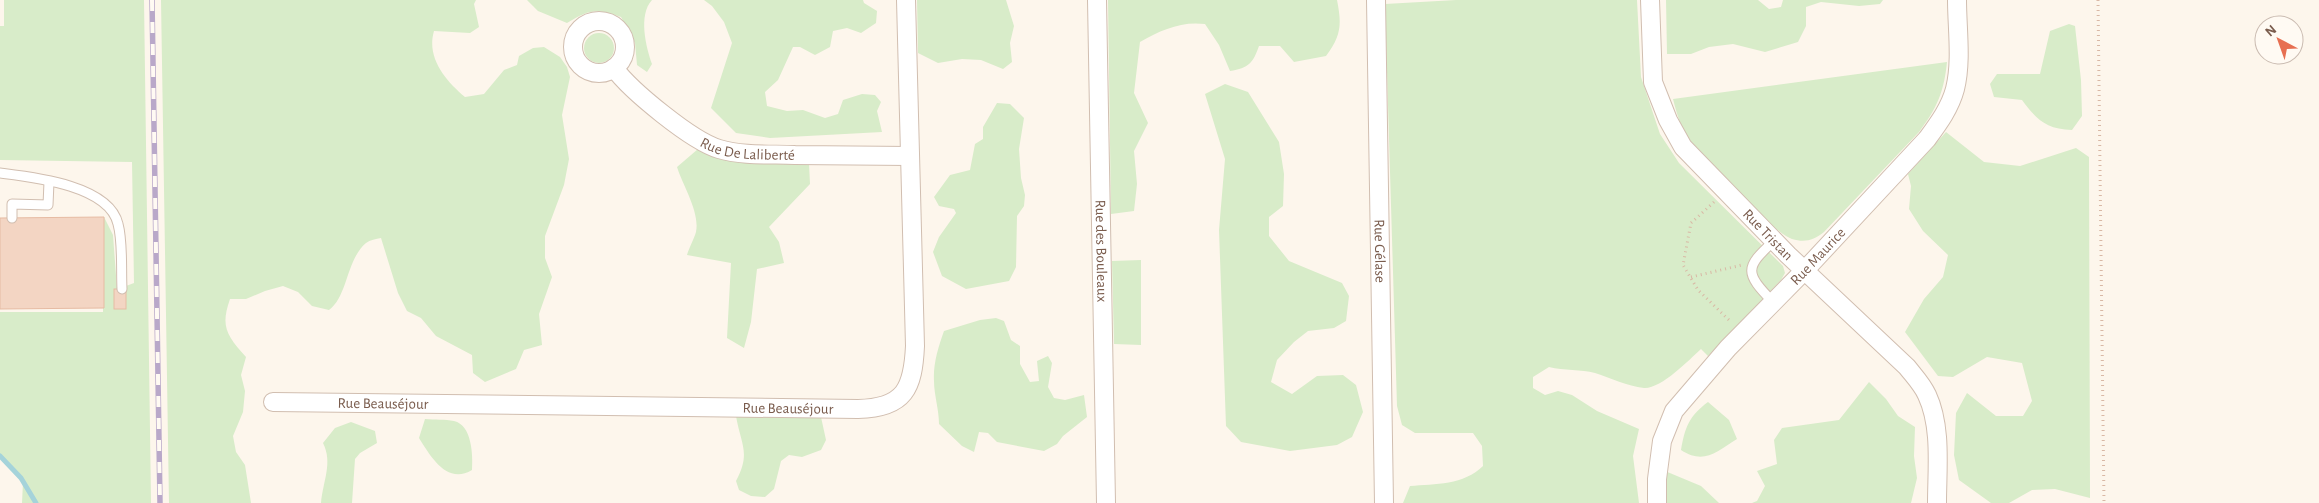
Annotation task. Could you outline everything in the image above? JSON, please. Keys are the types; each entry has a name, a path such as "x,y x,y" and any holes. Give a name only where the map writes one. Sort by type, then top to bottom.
{"street":[{"name":"Rue Beauséjour","path":"273,402 858,409 876,408 889,403 907,390 914,367 906,0"},
{"name":"Rue des Bouleaux","path":"1097,0 1106,503"},
{"name":"Rue Gélase","path":"1376,0 1384,503"},
{"name":"Rue Tristan","path":"1650,0 1653,82 1659,100 1683,147 1774,241 1901,362 1920,382 1928,396 1934,422 1937,503"},
{"name":"Rue Maurice","path":"1657,503 1660,449 1674,411 1742,333 1805,270 1927,140 1946,111 1955,88 1957,0"},
{"name":"Rue De Laliberté","path":"614,68 634,89 660,111 706,144 718,149 754,154 910,156"}],"lane":[{"path":"0,173 69,186 92,194 108,208 118,224 122,289"},
{"path":"12,218 12,204 48,205 49,182"},
{"path":"1772,302 1756,284 1752,275 1753,263 1774,241"}],"path":[{"path":"2098,0 2104,503"},
{"path":"1726,192 1691,223 1683,264 1698,290 1742,333"},
{"path":"1691,277 1753,263"}],"green space":[{"path":"4,0 144,0 151,503 22,503 23,482 0,456 0,312 103,312 104,217 113,235 117,289 114,289 114,309 126,308 126,286 134,283 132,162 0,160 0,26 4,26"},
{"path":"161,0 476,0 474,4 479,27 470,33 434,31 432,41 435,60 439,68 451,84 465,97 484,94 504,70 517,65 519,56 533,48 544,47 560,57 567,67 570,77 562,115 569,159 564,185 545,236 545,258 552,277 539,314 542,345 524,350 516,369 485,382 473,373 472,355 436,336 421,318 407,311 398,293 381,238 366,243 359,250 340,296 329,310 312,306 298,292 283,286 246,299 230,299 226,317 227,331 246,357 241,375 245,391 243,412 233,436 236,452 245,465 251,503 169,503"},
{"path":"527,0 652,0 645,14 644,31 652,64 647,72 637,65 635,43 621,17 605,12 593,11 567,23 538,11"},
{"path":"704,0 863,0 864,3 877,11 876,23 861,33 847,28 833,31 830,47 815,55 800,47 793,47 778,80 765,92 767,106 787,111 803,110 825,118 838,114 843,100 862,94 875,95 881,102 877,111 882,132 770,138 736,133 711,108 732,43 724,22 712,6"},
{"path":"917,0 1006,0 1014,26 1010,43 1012,62 1003,69 981,60 962,59 938,63 918,53"},
{"path":"1108,0 1337,0 1340,23 1335,42 1326,56 1294,62 1280,46 1259,46 1255,57 1249,64 1230,71 1219,45 1205,24 1196,23 1171,27 1140,42 1134,93 1148,123 1134,151 1137,184 1134,211 1111,214"},
{"path":"1456,0 1637,0 1641,77 1660,134 1679,163 1783,266 1785,273 1781,280 1708,356 1701,349 1674,373 1658,384 1644,388 1625,384 1590,372 1549,367 1533,377 1533,388 1545,395 1558,391 1572,395 1597,411 1639,429 1633,456 1639,503 1403,503 1410,486 1439,484 1458,480 1467,477 1483,466 1482,446 1473,433 1415,433 1402,425 1397,406 1385,4"},
{"path":"1666,0 1758,0 1769,9 1781,7 1783,0 1883,0 1880,4 1859,6 1821,2 1806,7 1806,26 1798,42 1765,52 1733,44 1709,47 1691,54 1667,54"},
{"path":"2069,24 2075,26 2081,80 2082,116 2072,130 2055,128 2043,122 2032,113 2022,100 1994,97 1990,84 1997,74 2040,74 2050,31"},
{"path":"599,33 605,34 613,42 613,54 605,62 599,63 593,62 585,54 584,48 585,42 593,34"},
{"path":"1947,62 1939,99 1919,132 1824,232 1813,239 1805,241 1792,239 1770,224 1710,166 1685,134 1673,99"},
{"path":"1225,84 1248,92 1279,142 1284,174 1283,206 1269,217 1269,236 1289,261 1342,283 1349,296 1346,321 1334,328 1308,331 1294,342 1277,360 1271,382 1292,394 1317,376 1343,375 1356,385 1363,412 1352,437 1337,445 1290,451 1241,442 1226,426 1219,230 1225,159 1205,94"},
{"path":"997,103 1010,104 1024,118 1019,149 1021,178 1025,195 1024,206 1017,216 1016,267 1009,281 966,289 942,276 933,252 939,237 956,213 954,209 939,206 934,197 950,175 970,170 975,144 983,139 983,127"},
{"path":"1946,132 1984,162 2020,166 2076,148 2089,157 2090,498 2055,489 2032,490 2009,503 1991,503 1959,480 1954,455 1956,413 1967,393 1996,416 2023,416 2032,401 2022,363 1987,357 1953,377 1938,376 1905,332 1924,299 1943,277 1948,255 1923,231 1909,209 1911,186 1908,174"},
{"path":"698,149 719,159 809,163 810,184 769,227 779,242 784,263 757,269 751,322 744,348 727,338 731,263 687,255 696,232 697,224 696,216 677,167"},
{"path":"1141,260 1141,345 1114,344 1112,261"},
{"path":"996,318 1004,321 1011,340 1020,346 1020,364 1030,382 1039,381 1037,361 1048,356 1052,363 1048,387 1054,398 1065,400 1084,395 1087,417 1063,436 1057,444 1044,451 997,442 988,433 979,432 974,452 962,446 939,424 934,386 934,368 944,331 980,320"},
{"path":"1869,382 1886,399 1898,416 1915,427 1914,456 1917,478 1911,503 1752,503 1757,501 1765,486 1757,471 1777,464 1774,440 1782,428 1839,420"},
{"path":"1708,402 1729,420 1737,439 1710,455 1703,457 1689,454 1681,450 1686,428 1696,412"},
{"path":"736,416 821,417 826,440 821,450 802,457 789,455 781,461 774,489 765,497 751,496 739,490 736,481 743,463 744,449"},
{"path":"425,419 454,421 465,428 470,441 472,470 463,474 455,474 441,467 434,460 419,438"},
{"path":"351,422 375,431 377,443 360,453 355,459 352,503 321,503 327,465 326,450 323,443 335,428"},
{"path":"1665,471 1701,486 1719,503 1664,503"}],"building":[{"path":"104,217 104,308 0,309 0,218"},
{"path":"114,289 126,289 126,309 114,309"}],"waterway":[{"path":"0,456 21,478 36,503"}],"railway":[{"path":"152,0 160,503"}]}
